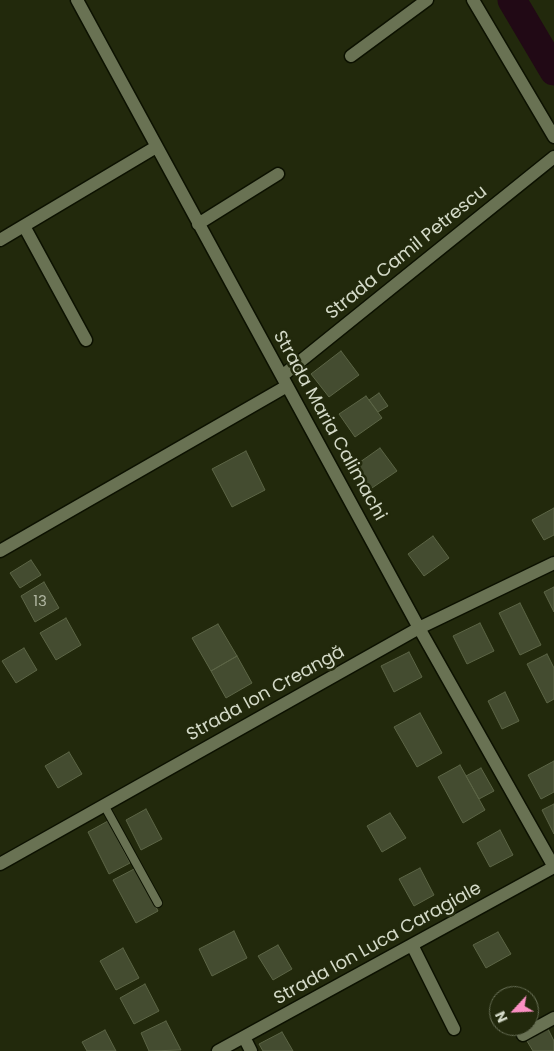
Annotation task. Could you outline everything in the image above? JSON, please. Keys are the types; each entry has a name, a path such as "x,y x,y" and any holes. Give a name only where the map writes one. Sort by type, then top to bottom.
{"street":[{"name":"Strada Maria Calimachi","path":"77,0 419,628 554,867"},
{"path":"351,56 427,0"},
{"path":"473,0 554,137"},
{"path":"0,240 156,147"},
{"name":"Strada Camil Petrescu","path":"0,551 284,381 554,157"},
{"path":"198,224 278,174"},
{"path":"24,226 86,340"},
{"name":"Strada Ion Creangă","path":"0,864 419,628 554,563"},
{"name":"Strada Ion Luca Caragiale","path":"218,1051 554,867"},
{"path":"412,945 454,1029"},
{"path":"539,1026 554,1018"},
{"path":"244,1037 251,1051"}],"lane":[{"path":"104,805 158,903"}],"building":[{"path":"341,351 359,375 329,397 311,374"},
{"path":"379,393 388,406 378,412 369,400"},
{"path":"366,396 382,418 355,437 339,414"},
{"path":"380,448 397,471 369,490 353,467"},
{"path":"246,451 265,490 232,507 212,469"},
{"path":"554,508 554,535 544,540 532,520"},
{"path":"433,536 449,558 424,576 408,554"},
{"path":"31,560 41,575 20,588 10,573"},
{"path":"44,582 59,608 35,622 21,596"},
{"path":"554,587 554,612 544,592"},
{"path":"520,603 541,645 520,655 499,613"},
{"path":"66,618 81,645 56,660 40,633"},
{"path":"480,623 494,651 467,664 453,636"},
{"path":"218,624 237,656 211,671 192,638"},
{"path":"24,648 37,670 16,683 2,661"},
{"path":"409,652 422,677 394,692 381,666"},
{"path":"547,654 554,668 554,699 547,703 527,664"},
{"path":"237,656 252,683 226,698 211,671"},
{"path":"505,692 519,721 502,729 488,701"},
{"path":"420,713 442,753 417,767 394,727"},
{"path":"69,752 82,774 58,788 45,766"},
{"path":"554,761 554,792 541,799 528,775"},
{"path":"460,765 485,810 463,823 438,777"},
{"path":"481,768 494,791 479,799 466,776"},
{"path":"554,804 554,834 542,810"},
{"path":"146,809 162,839 141,850 126,820"},
{"path":"390,813 406,838 382,852 367,826"},
{"path":"108,821 130,863 109,874 88,832"},
{"path":"500,830 513,855 490,867 477,843"},
{"path":"136,868 158,911 136,923 113,880"},
{"path":"420,868 434,895 414,906 399,879"},
{"path":"234,931 247,958 212,976 199,949"},
{"path":"498,932 511,954 486,968 473,945"},
{"path":"278,945 292,969 273,980 258,956"},
{"path":"123,948 139,978 116,990 100,961"},
{"path":"145,984 159,1011 134,1024 120,998"},
{"path":"166,1021 181,1050 149,1051 141,1033"},
{"path":"548,1029 554,1041 554,1051 533,1051 527,1041 539,1036"},
{"path":"105,1030 116,1051 87,1051 82,1042"},
{"path":"282,1032 293,1051 263,1051 259,1044"}],"waterway":[{"path":"512,0 554,71"}]}
